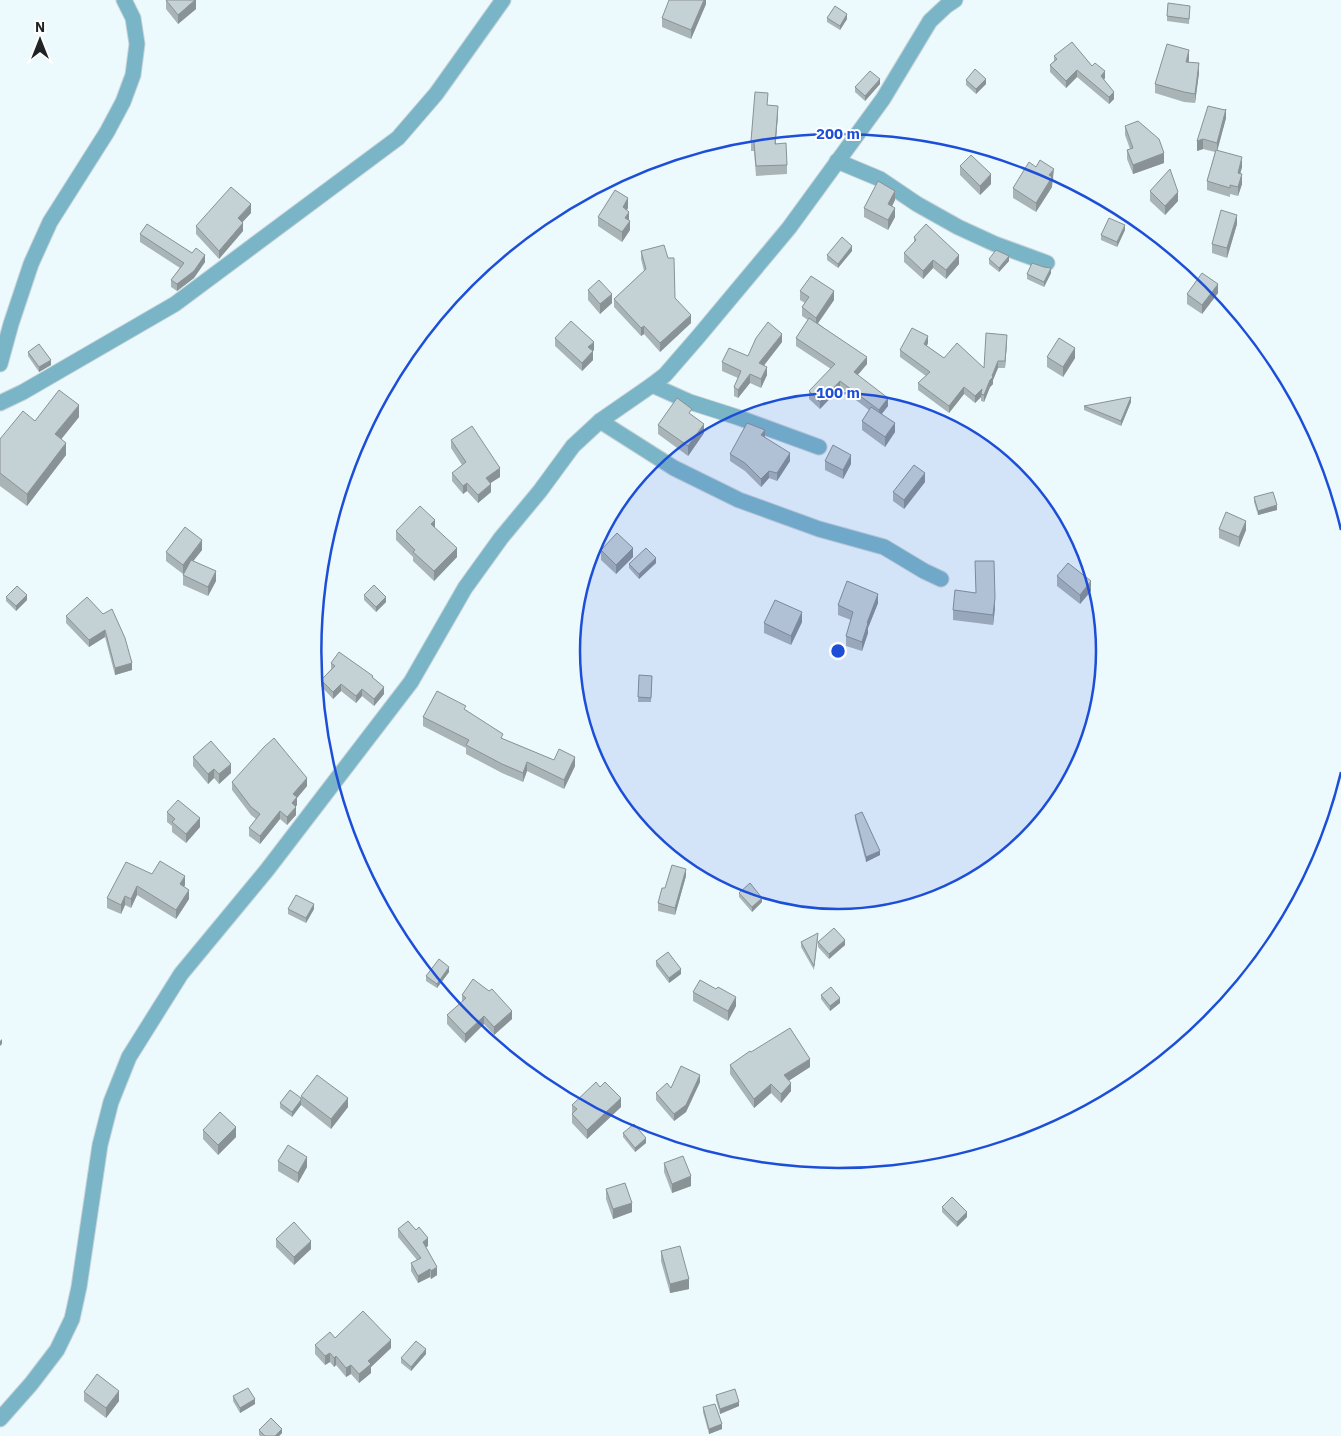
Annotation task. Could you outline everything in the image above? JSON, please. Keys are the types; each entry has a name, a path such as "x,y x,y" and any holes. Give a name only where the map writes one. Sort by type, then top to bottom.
{"street":[{"path":"0,364 31,264 50,222 107,132 123,102 133,75 137,44 133,18 124,0"},
{"path":"0,403 23,392 175,304 398,138 436,94 503,0"},
{"path":"0,1419 31,1384 57,1350 72,1319 80,1287 100,1145 111,1102 129,1057 181,974 267,870 411,682 465,588 501,538 540,491 573,446 600,421 665,375 687,350 789,228 883,99 930,21 955,0"},
{"path":"837,161 880,179 917,204 958,227 995,244 1047,263"},
{"path":"652,385 690,402 819,447"},
{"path":"600,421 674,468 739,500 819,529 884,547 941,579"}],"building":[{"path":"166,0 195,0 178,15"},
{"path":"669,0 704,0 691,30 662,18"},
{"path":"1168,3 1190,6 1189,19 1167,16"},
{"path":"835,6 847,14 840,26 827,18"},
{"path":"1072,42 1092,66 1095,63 1105,71 1101,76 1114,92 1109,97 1077,70 1066,81 1050,65 1057,59 1054,56"},
{"path":"1167,44 1189,50 1186,62 1199,63 1195,94 1155,84"},
{"path":"975,69 986,79 976,89 966,80"},
{"path":"870,71 880,79 865,96 855,87"},
{"path":"755,92 768,93 767,105 778,106 775,144 786,143 787,165 756,166 754,142 751,141"},
{"path":"1208,106 1226,109 1217,143 1203,139 1197,141"},
{"path":"1138,121 1159,139 1164,153 1133,165 1127,150 1133,148 1125,126"},
{"path":"1216,150 1242,157 1238,173 1242,174 1238,187 1230,185 1230,188 1207,181"},
{"path":"971,155 991,174 980,186 960,166"},
{"path":"1040,160 1054,169 1049,175 1052,177 1036,203 1013,188 1029,162 1036,167"},
{"path":"1170,169 1178,192 1165,206 1150,191"},
{"path":"878,181 895,191 888,204 895,208 888,220 864,208"},
{"path":"231,187 251,204 238,218 243,223 219,251 196,226"},
{"path":"615,190 628,198 623,207 629,212 625,218 630,221 622,232 598,217"},
{"path":"1221,210 1237,215 1227,248 1212,244"},
{"path":"1109,218 1125,225 1117,242 1101,235"},
{"path":"147,224 192,253 196,248 205,255 194,271 177,284 171,280 184,263 140,234"},
{"path":"926,224 959,255 946,270 933,260 923,271 904,253 916,240 914,237"},
{"path":"842,237 852,246 838,264 827,255"},
{"path":"664,245 668,258 674,258 675,298 691,315 660,343 644,326 641,328 614,299 646,269 641,251"},
{"path":"996,250 1009,256 999,268 989,259"},
{"path":"1032,263 1051,268 1044,282 1027,274"},
{"path":"1202,273 1218,284 1202,305 1187,294"},
{"path":"811,276 834,291 816,318 802,307 809,297 800,291"},
{"path":"599,280 612,294 600,304 588,290"},
{"path":"809,318 867,357 854,372 888,398 879,410 840,381 820,402 809,391 835,364 796,338"},
{"path":"571,321 594,342 588,347 593,351 582,363 555,338"},
{"path":"768,322 782,334 759,363 767,367 761,379 750,374 738,390 734,387 741,371 722,362 729,348 748,356 756,338"},
{"path":"912,328 928,336 924,344 944,358 957,343 984,368 986,333 1007,335 1005,361 998,361 984,395 981,394 982,389 975,396 964,387 949,406 918,383 930,372 900,350"},
{"path":"1059,338 1075,348 1063,367 1047,357"},
{"path":"39,344 51,360 39,367 28,352"},
{"path":"59,390 79,405 55,434 66,443 27,494 0,473 0,439 23,411 35,421"},
{"path":"1131,397 1121,421 1084,406"},
{"path":"677,398 692,409 689,413 704,424 688,446 658,425"},
{"path":"871,407 895,423 885,437 862,421"},
{"path":"747,423 765,430 761,435 790,453 777,473 769,471 761,479 745,463 730,454"},
{"path":"472,426 500,468 486,478 491,484 478,495 467,483 463,486 452,473 466,462 451,440"},
{"path":"833,445 851,455 843,470 825,461"},
{"path":"914,465 925,473 904,500 893,492"},
{"path":"1273,492 1277,505 1258,511 1254,497"},
{"path":"420,506 435,520 431,524 457,548 434,571 413,552 415,550 396,531"},
{"path":"1226,512 1246,521 1239,537 1219,529"},
{"path":"185,527 202,540 183,565 166,552"},
{"path":"617,533 633,548 616,565 601,550"},
{"path":"646,548 656,558 639,574 629,564"},
{"path":"191,560 216,571 208,587 183,575"},
{"path":"975,561 994,561 995,598 993,615 953,610 955,590 976,593"},
{"path":"1068,563 1091,581 1080,595 1057,576"},
{"path":"847,581 878,594 862,642 846,636 853,612 838,605"},
{"path":"374,585 386,597 376,607 364,595"},
{"path":"17,586 27,595 16,606 6,597"},
{"path":"87,597 103,614 112,609 125,638 132,663 115,668 105,630 89,640 66,616"},
{"path":"775,600 802,612 791,636 764,623"},
{"path":"339,652 373,676 384,687 374,699 362,689 356,696 341,684 333,692 321,680 335,666 331,663"},
{"path":"639,675 652,676 651,698 638,697"},
{"path":"437,691 466,706 464,709 503,734 501,738 554,760 559,749 575,757 564,780 527,762 523,773 502,764 466,745 469,740 423,717"},
{"path":"274,738 307,778 293,794 297,797 292,803 296,807 287,817 280,811 260,836 249,828 260,814 251,807 232,782"},
{"path":"211,741 231,764 219,774 214,769 208,774 193,757"},
{"path":"178,800 200,818 186,834 172,822 175,819 167,812"},
{"path":"862,812 880,851 866,857 855,815"},
{"path":"160,861 185,876 180,884 189,890 176,910 137,886 131,899 125,896 121,905 107,898 126,862 152,874"},
{"path":"672,865 686,869 675,908 658,903"},
{"path":"750,883 762,898 752,907 739,893"},
{"path":"296,895 314,904 306,918 288,909"},
{"path":"834,928 845,940 829,954 818,942"},
{"path":"818,933 814,966 801,942"},
{"path":"668,952 681,969 669,978 656,961"},
{"path":"439,959 449,967 437,984 426,976"},
{"path":"473,979 489,991 492,989 512,1011 494,1027 484,1016 465,1034 447,1015 466,998 462,995"},
{"path":"700,980 736,997 728,1011 693,992"},
{"path":"831,987 840,998 830,1006 821,995"},
{"path":"790,1028 810,1059 784,1075 791,1083 781,1094 771,1084 754,1099 730,1065"},
{"path":"681,1066 700,1075 686,1105 674,1114 656,1093 667,1083 671,1088"},
{"path":"317,1075 348,1098 331,1119 301,1096"},
{"path":"596,1082 600,1087 605,1082 621,1098 587,1130 572,1114 577,1109 572,1105"},
{"path":"290,1090 301,1098 292,1112 280,1103"},
{"path":"220,1112 236,1127 218,1145 203,1130"},
{"path":"634,1124 646,1138 635,1148 623,1133"},
{"path":"288,1145 307,1157 298,1173 278,1161"},
{"path":"683,1156 691,1176 672,1184 664,1163"},
{"path":"625,1183 632,1203 613,1209 606,1189"},
{"path":"952,1197 967,1212 957,1222 942,1207"},
{"path":"408,1221 416,1230 419,1227 428,1238 423,1242 437,1267 418,1276 411,1263 421,1258 398,1229"},
{"path":"294,1222 311,1241 294,1257 276,1239"},
{"path":"680,1246 689,1279 670,1284 661,1251"},
{"path":"363,1311 391,1340 368,1361 371,1364 359,1374 351,1365 346,1368 336,1356 334,1358 330,1353 325,1356 315,1345 330,1332 335,1338"},
{"path":"416,1341 426,1349 411,1367 401,1358"},
{"path":"97,1374 119,1391 106,1408 84,1392"},
{"path":"248,1388 255,1399 240,1408 233,1396"},
{"path":"735,1389 739,1402 720,1409 716,1395"},
{"path":"715,1404 722,1424 709,1429 703,1407"},
{"path":"271,1418 282,1429 275,1436 265,1436 259,1430"}]}
